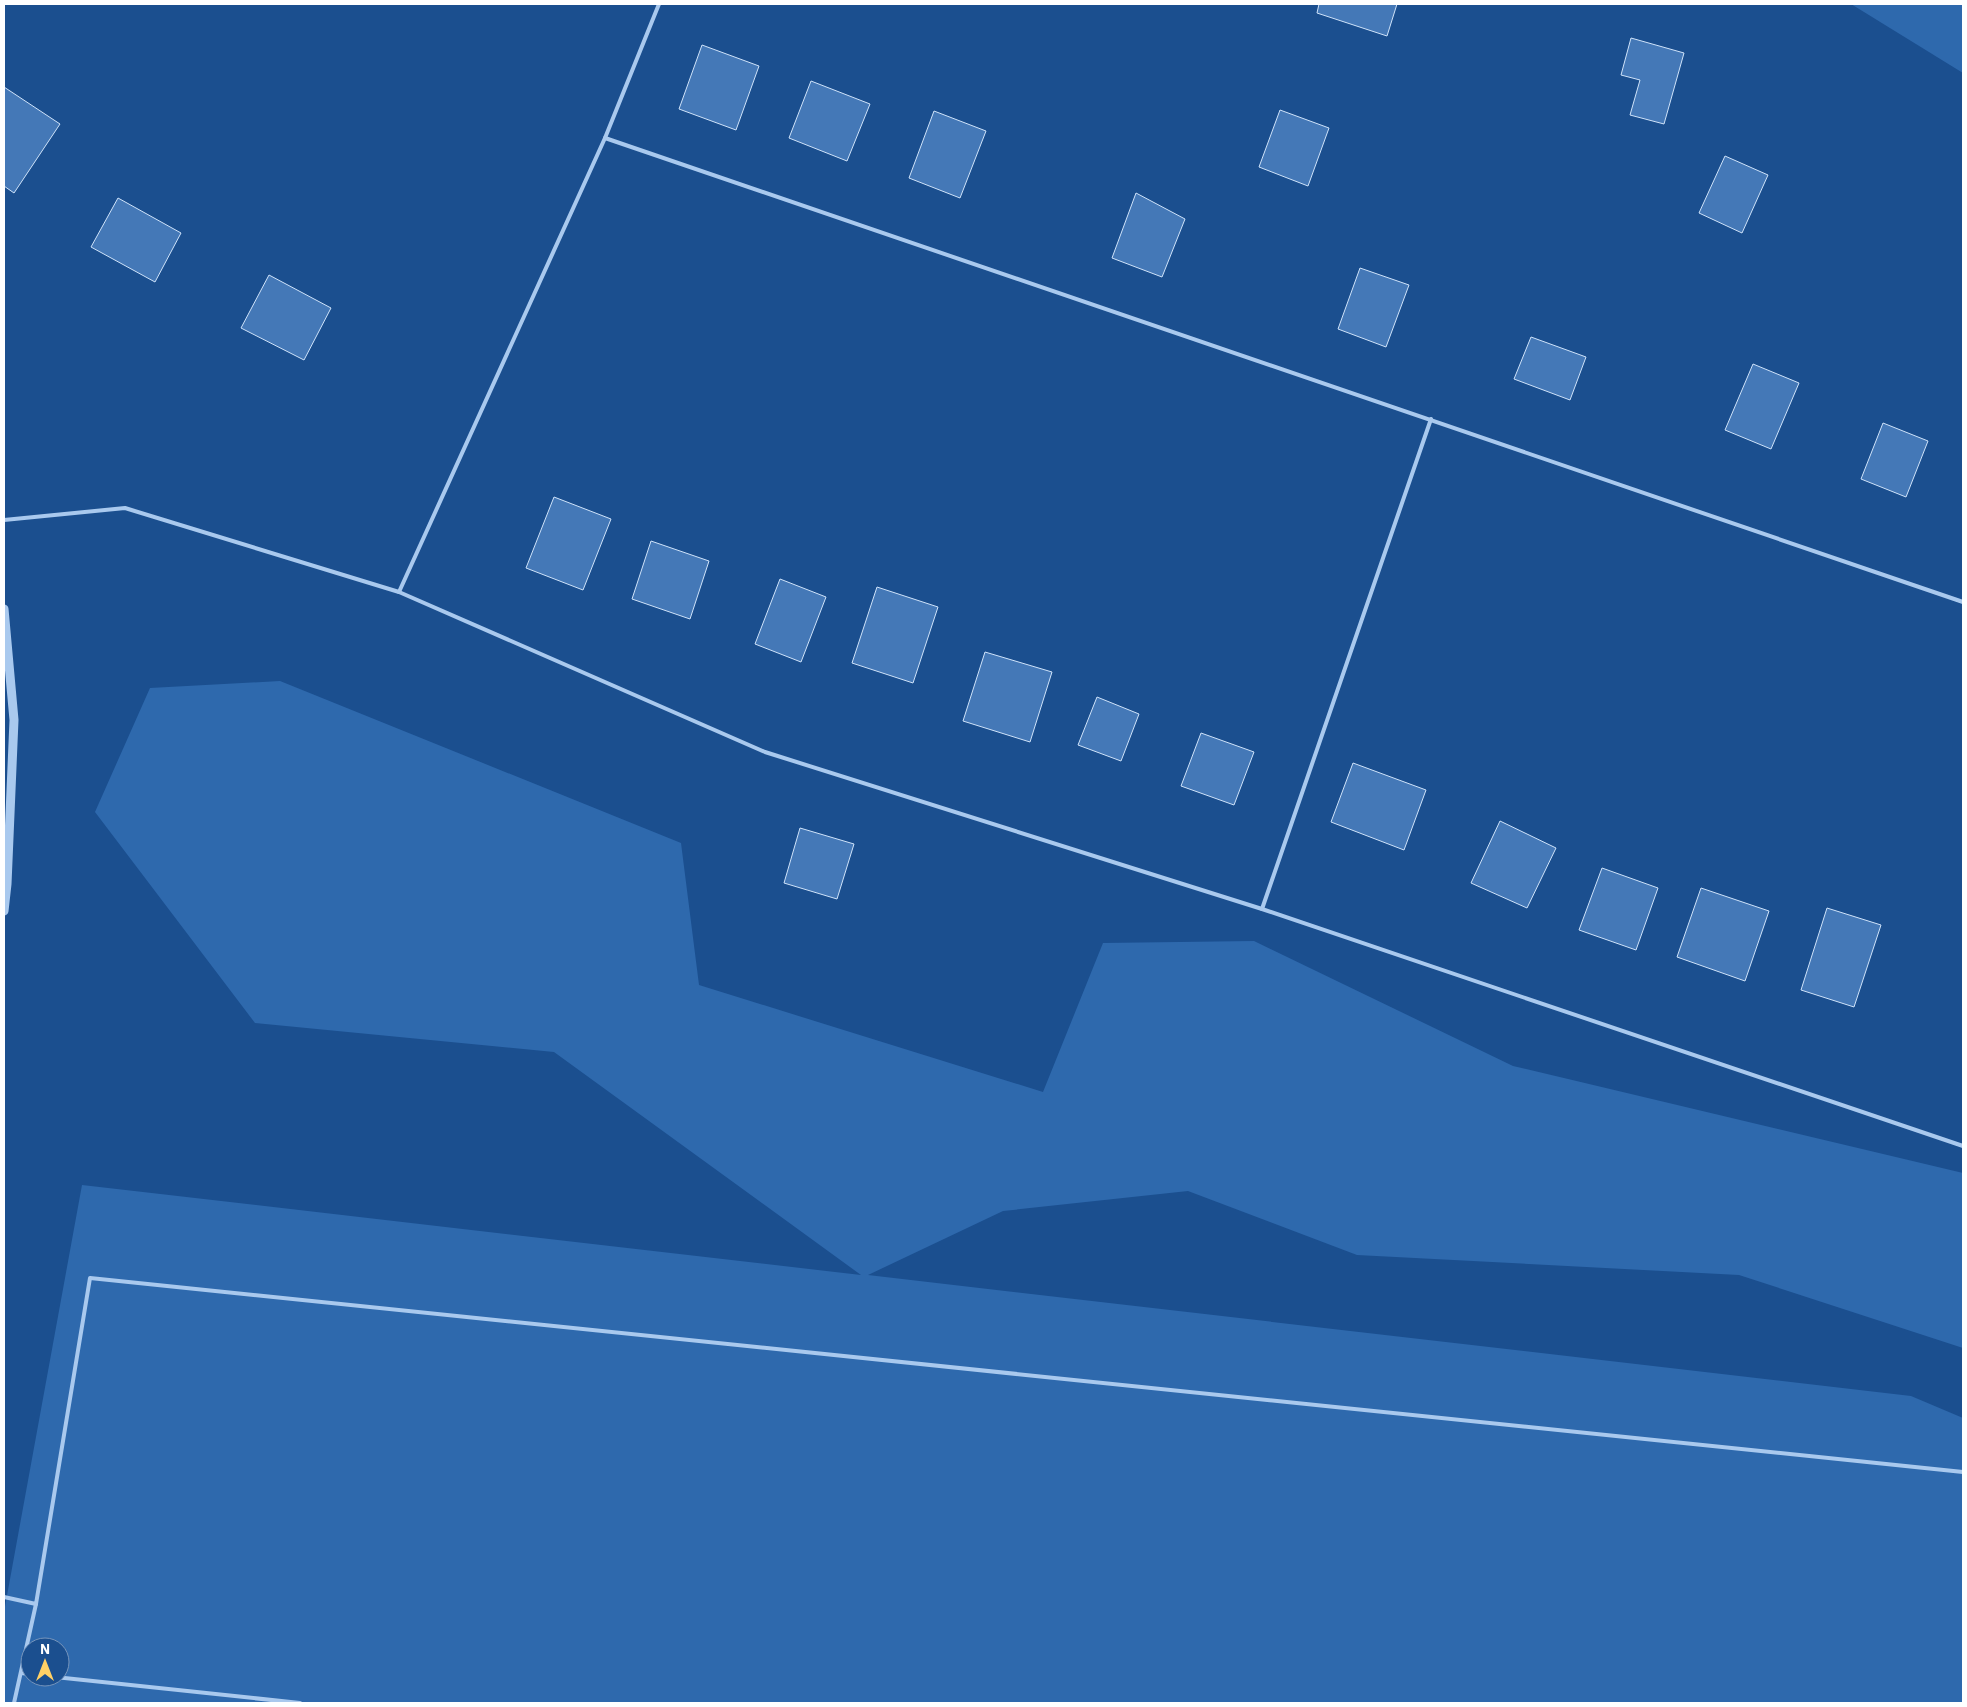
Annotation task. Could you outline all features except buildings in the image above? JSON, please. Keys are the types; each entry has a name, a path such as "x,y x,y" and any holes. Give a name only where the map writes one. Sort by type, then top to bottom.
{"street":[{"path":"4,609 14,720 7,884 4,911"}],"lane":[{"path":"398,592 605,138 659,4"},
{"path":"605,138 1963,602"},
{"path":"1262,909 1431,419"},
{"path":"4,520 125,508 398,592 765,752 1262,909 1963,1146"},
{"path":"29,1637 36,1604 90,1278 1963,1472"},
{"path":"4,1597 36,1604"},
{"path":"14,1703 20,1677"},
{"path":"70,1679 300,1703"}],"shaded area":[{"path":"1851,4 1963,4 1963,73"},
{"path":"280,681 681,843 699,985 1043,1092 1103,943 1254,941 1513,1066 1963,1173 1963,1348 1739,1275 1357,1255 1188,1191 1003,1211 868,1275 1911,1396 1963,1418 1963,1703 4,1703 4,1612 82,1185 861,1275 554,1052 255,1023 95,812 150,688"}]}
